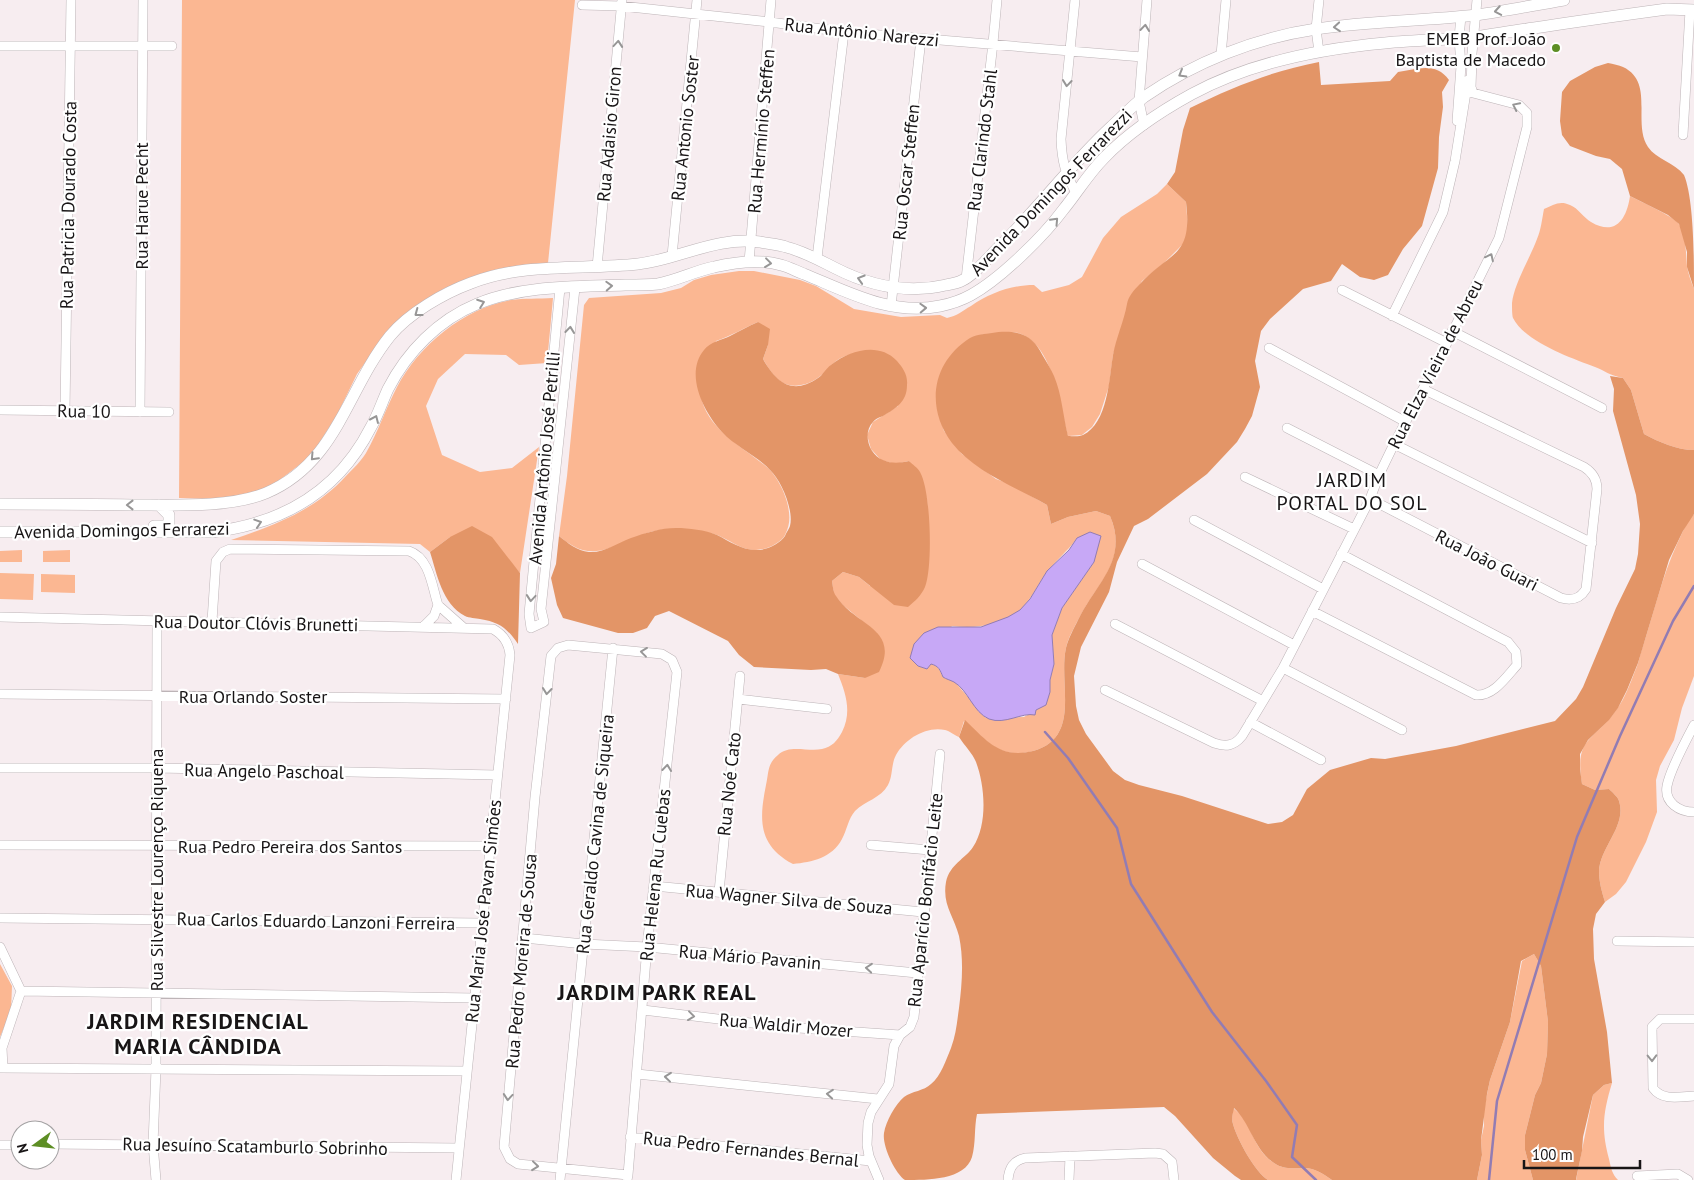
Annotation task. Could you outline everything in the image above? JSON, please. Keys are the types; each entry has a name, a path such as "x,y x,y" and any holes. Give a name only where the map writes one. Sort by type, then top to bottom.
{"main road":[{"name":"Avenida Domingos Ferrarezzi","path":"562,266 597,267 643,263 706,246 752,241 786,247 817,258 857,278 894,288 909,290 928,289 966,279 1027,218 1090,146 1139,101 1197,65 1278,37 1316,29 1475,15 1540,2 1564,0"},
{"name":"Avenida Domingos Ferrarezzi","path":"560,288 656,284 680,279 712,267 749,262 782,265 860,298 891,306 910,308 936,307 970,296 1009,266 1061,214 1104,158 1122,141 1194,93 1225,79 1263,66 1318,52 1387,42 1473,37 1667,5 1692,10"},
{"path":"560,288 562,266"},
{"name":"Avenida Domingos Ferrarezi","path":"0,504 159,505 219,502 248,498 266,493 300,473 323,448 344,415 354,391 371,362 393,332 420,310 446,294 476,281 512,272 562,266"},
{"path":"577,288 597,267"},
{"name":"Avenida Domingos Ferrarezi","path":"0,532 76,532 88,526 211,532 235,530 291,510 338,476 352,459 371,428 388,390 403,364 423,341 454,315 483,301 515,293 560,288"},
{"path":"159,505 169,515 169,530"}],"street":[{"name":"Rua Patricia Dourado Costa","path":"65,411 71,0"},
{"name":"Rua Harue Pecht","path":"140,412 143,0"},
{"name":"Rua Antonio Soster","path":"672,256 697,0"},
{"name":"Rua Hermínio Steffen","path":"749,262 771,0"},
{"name":"Rua Clarindo Stahl","path":"966,279 994,43 997,0"},
{"path":"1075,0 1061,139 1066,174 1076,193"},
{"path":"1144,125 1139,101 1147,0"},
{"path":"1222,55 1226,0"},
{"path":"1318,52 1316,29 1319,0"},
{"path":"1392,316 1440,219 1455,161 1472,59 1477,0"},
{"name":"Rua Antônio Narezzi","path":"582,5 622,3 696,16 770,22 844,32 1142,56"},
{"name":"Rua Adaisio Giron","path":"597,267 622,3"},
{"path":"1683,135 1690,80 1692,10"},
{"path":"1455,161 1457,96 1461,66 1459,38 1461,16"},
{"path":"817,258 844,32"},
{"name":"Rua Oscar Steffen","path":"891,306 921,39"},
{"path":"0,46 172,46"},
{"name":"Rua Elza Vieira de Abreu","path":"1105,690 1222,746 1230,746 1237,742 1284,668 1294,645 1370,499 1394,444 1499,238 1527,127 1527,113 1519,105 1474,93 1471,87 1472,59"},
{"name":"Avenida Artônio José Petrilli","path":"560,288 529,614 531,628 544,622 540,609 577,288"},
{"path":"1342,290 1447,343"},
{"path":"1452,331 1602,408"},
{"path":"1269,348 1406,422"},
{"path":"1394,444 1592,543 1597,489 1594,476 1584,467 1423,389"},
{"name":"Rua 10","path":"0,410 169,412"},
{"path":"1287,428 1380,475"},
{"path":"1245,477 1354,529"},
{"name":"Rua João Guari","path":"1370,499 1561,598 1572,600 1578,598 1586,589 1592,543"},
{"path":"1194,520 1323,589"},
{"path":"212,621 216,561 223,552 230,549 409,551 418,555 424,562 438,606 464,628"},
{"path":"1312,611 1472,693 1480,695 1492,691 1517,665 1516,652 1508,642 1341,554"},
{"path":"1142,564 1294,645"},
{"path":"423,627 434,616 438,606"},
{"name":"Rua Doutor Clóvis Brunetti","path":"0,617 493,629 501,634 507,642"},
{"name":"Rua Silvestre Lourenço Riquena","path":"156,1180 153,1144 156,1069 157,620"},
{"path":"1115,624 1263,701"},
{"name":"Rua Maria José Pavan Simões","path":"456,1180 506,699 510,655 507,642"},
{"name":"Rua Pedro Moreira de Sousa","path":"613,648 568,645 560,647 551,656 536,797 505,1150 510,1159 518,1164 628,1178"},
{"name":"Rua Helena Ru Cuebas","path":"613,648 662,654 672,660 677,672 647,947 628,1178"},
{"name":"Rua Geraldo Cavina de Siqueira","path":"560,1180 613,648"},
{"path":"1284,668 1402,730"},
{"name":"Rua Noé Cato","path":"718,892 740,676"},
{"name":"Rua Orlando Soster","path":"0,694 506,699"},
{"path":"738,699 827,709"},
{"path":"1250,722 1321,760"},
{"path":"1694,725 1667,785 1667,792 1671,803 1680,810 1694,812"},
{"path":"1685,743 1693,747"},
{"name":"Rua Aparício Bonifácio Leite","path":"879,1180 871,1161 866,1134 871,1112 888,1084 892,1050 900,1035 907,1030 913,1020 940,754"},
{"name":"Rua Angelo Paschoal","path":"0,768 157,768 497,775"},
{"name":"Rua Pedro Pereira dos Santos","path":"0,844 490,846"},
{"path":"871,845 930,850"},
{"name":"Rua Wagner Silva de Souza","path":"654,886 923,912"},
{"name":"Rua Carlos Eduardo Lanzoni Ferreira","path":"0,918 482,923"},
{"name":"Rua Mário Pavanin","path":"524,938 584,944 647,947 918,973"},
{"path":"1617,941 1694,942"},
{"path":"0,946 21,991 2,1048 2,1068 467,1071"},
{"path":"21,991 475,998"},
{"name":"Rua Waldir Mozer","path":"643,1010 784,1027 900,1035"},
{"path":"1694,1019 1660,1019 1652,1027 1653,1088 1662,1097 1694,1096"},
{"path":"637,1074 878,1099"},
{"name":"Rua Pedro Fernandes Bernal","path":"630,1137 871,1161"},
{"name":"Rua Jesuíno Scatamburlo Sobrinho","path":"60,1144 459,1148"},
{"path":"1008,1180 1010,1168 1016,1162 1025,1158 1161,1153 1172,1162 1174,1180"},
{"path":"1068,1180 1070,1156"},
{"path":"1637,1176 1678,1174 1688,1180"}],"shaded area":[{"path":"182,0 575,0 548,263 495,270 445,288 417,305 390,328 357,374 337,415 311,456 273,485 245,495 215,499 179,498"},
{"path":"1319,62 1321,85 1390,81 1398,72 1419,68 1438,71 1449,80 1442,92 1443,107 1439,137 1438,168 1422,226 1403,249 1388,275 1374,280 1360,277 1342,264 1331,281 1303,289 1270,319 1261,331 1255,361 1260,387 1252,416 1237,442 1207,474 1148,519 1134,526 1117,562 1109,592 1081,647 1074,676 1079,720 1086,734 1113,771 1125,780 1268,824 1282,822 1293,815 1307,789 1330,770 1371,758 1385,759 1456,746 1555,721 1576,699 1583,687 1616,608 1635,569 1638,554 1640,524 1636,495 1613,411 1614,389 1610,376 1623,378 1631,390 1644,434 1668,445 1694,450 1694,514 1683,531 1669,560 1638,663 1627,690 1618,708 1609,720 1588,740 1580,754 1582,784 1595,790 1609,789 1618,799 1620,810 1616,828 1600,862 1600,879 1605,902 1596,914 1593,929 1594,959 1607,1032 1612,1083 1604,1085 1593,1095 1583,1137 1576,1180 1533,1180 1525,1150 1525,1135 1535,1095 1541,1083 1547,1054 1548,1022 1541,966 1534,954 1521,961 1510,1022 1490,1080 1481,1140 1482,1155 1477,1180 1332,1180 1312,1169 1281,1167 1267,1158 1240,1114 1234,1108 1232,1122 1238,1138 1252,1163 1268,1180 1241,1180 1213,1158 1175,1116 1164,1107 977,1114 975,1141 972,1157 968,1165 954,1174 944,1177 905,1180 897,1172 890,1159 885,1145 885,1128 894,1109 904,1097 921,1090 935,1081 953,1043 960,999 962,963 959,936 947,904 946,882 954,866 973,847 978,838 983,816 983,793 979,772 975,759 959,737 965,720 980,735 995,746 1003,750 1022,753 1033,751 1048,744 1058,734 1063,722 1065,708 1064,662 1066,648 1085,607 1108,571 1116,546 1115,532 1110,516 1096,511 1068,517 1051,524 1047,505 984,471 961,453 943,429 938,415 936,400 940,372 947,359 970,338 981,334 1001,332 1021,334 1035,344 1053,373 1059,391 1068,436 1081,436 1091,429 1098,421 1106,399 1114,349 1129,299 1135,289 1150,274 1176,252 1186,234 1186,202 1167,184 1175,172 1183,130 1190,108 1253,80"},
{"path":"1608,63 1621,66 1633,74 1638,82 1641,93 1642,126 1648,147 1684,175 1692,214 1694,289 1687,267 1687,252 1679,224 1668,215 1630,196 1622,169 1610,159 1570,146 1562,135 1560,121 1562,92 1570,81 1595,67"},
{"path":"1167,184 1186,202 1188,230 1184,243 1142,281 1128,306 1113,355 1109,386 1100,414 1092,427 1082,435 1068,436 1058,393 1047,362 1030,339 1018,333 980,335 963,344 940,418 944,431 962,454 996,479 1010,484 1047,505 1051,524 1068,517 1096,511 1110,516 1115,532 1116,546 1113,559 1108,571 1078,620 1067,644 1064,662 1065,708 1063,722 1058,734 1048,744 1033,751 1022,753 1003,751 995,747 964,721 959,737 938,729 917,735 910,739 896,755 888,785 877,796 855,811 844,836 833,851 821,858 793,864 773,849 767,840 764,830 762,809 770,765 774,758 782,752 793,749 822,749 829,747 836,741 842,732 847,717 847,703 838,674 865,678 877,633 844,606 834,595 832,581 843,572 859,577 870,586 929,542 927,499 909,461 895,464 881,460 871,449 867,435 873,422 898,406 869,350 842,357 815,380 794,386 778,379 763,359 768,345 758,322 716,341 701,391 704,407 718,428 769,469 777,480 784,493 789,511 789,522 785,535 773,546 750,550 714,534 661,530 650,532 607,549 586,551 573,546 559,536 584,305 589,298 661,293 681,288 694,280 711,275 754,271 800,280 816,286 854,309 901,317 940,315 947,318 957,315 986,297 1009,288 1034,285 1042,292 1069,285 1082,277 1103,238 1121,217 1157,194","holes":["1077,538 1094,562 1062,608 1052,635 1054,664 1050,680 1050,692 1036,710 1024,717 986,718 955,682 943,677 936,666 931,663 927,669 918,666 952,626 989,625 1015,614 1026,604 1046,573"]},
{"path":"1630,196 1678,223 1684,238 1687,269 1694,289 1694,450 1668,445 1644,434 1631,390 1623,378 1574,359 1538,342 1519,327 1513,318 1513,296 1538,236 1544,209 1563,203 1576,208 1591,222 1600,226 1614,226 1623,218"},
{"path":"553,298 547,363 519,365 506,355 465,354 438,379 426,406 442,455 480,472 512,468 539,447 520,573 512,564 450,537 430,552 420,544 231,540 293,516 321,499 334,488 366,453 406,372 430,343 445,331 476,311 494,304 516,299"},
{"path":"758,322 770,329 768,345 763,359 773,374 786,384 800,386 809,383 820,377 829,366 847,355 864,350 873,350 890,355 897,361 906,375 907,391 903,400 892,410 874,421 868,432 868,438 871,449 878,457 893,463 909,461 920,472 927,495 929,511 930,547 928,577 922,593 908,607 894,605 859,577 843,572 832,581 836,596 844,606 873,629 880,637 884,646 884,657 879,672 865,678 838,674 826,669 754,667 739,655 728,641 669,611 655,616 647,628 633,633 618,633 563,618 557,605 551,578 556,564 559,536 577,548 595,552 631,538 670,528 707,532 750,550 772,546 780,542 785,536 791,519 786,496 778,481 764,465 722,432 715,424 703,404 696,381 698,360 707,347"},
{"path":"1694,514 1694,676 1682,708 1674,740 1660,766 1656,780 1657,812 1646,842 1626,882 1616,894 1605,902 1600,883 1600,862 1619,819 1619,801 1609,789 1595,790 1582,784 1580,768 1583,748 1609,720 1625,696 1638,665 1667,569 1684,528"},
{"path":"472,526 492,537 520,573 518,644 506,630 497,624 487,620 467,617 457,611 446,596 438,579 430,552 450,537"},
{"path":"1090,532 1101,536 1094,562 1062,608 1052,635 1054,664 1050,680 1050,692 1046,705 1036,710 1035,715 1025,715 1007,720 989,719 983,716 959,686 943,677 938,667 931,664 927,669 918,666 910,658 914,644 924,633 938,627 981,627 1008,617 1020,610 1030,599 1047,571 1069,550 1077,538"},
{"path":"22,550 22,562 0,562 0,551"},
{"path":"70,550 70,562 43,562 43,551"},
{"path":"0,573 34,574 33,600 0,599"},
{"path":"41,574 75,575 75,593 41,592"},
{"path":"1534,954 1541,966 1548,1022 1547,1054 1541,1083 1535,1095 1525,1135 1525,1150 1533,1180 1477,1180 1482,1155 1481,1140 1484,1126 1484,1109 1490,1080 1510,1022 1522,961"},
{"path":"0,964 12,986 11,1011 0,1037"},
{"path":"1612,1083 1605,1112 1604,1130 1611,1168 1618,1180 1576,1180 1593,1095 1604,1085"},
{"path":"1233,1108 1244,1119 1256,1143 1268,1159 1285,1168 1312,1169 1332,1180 1268,1180 1252,1163 1238,1138 1232,1122"}],"waterway":[{"path":"1489,1180 1497,1101 1577,837 1620,736 1673,621 1694,586"},
{"path":"1045,732 1068,758 1117,828 1131,884 1212,1012 1266,1081 1297,1125 1292,1157 1316,1180"}],"place":[{"name":"EMEB Prof. João Baptista de Macedo","path":"1556,48"}],"district":[{"name":"JARDIM PORTAL DO SOL","path":"1352,492"},
{"name":"JARDIM PARK REAL","path":"657,992"},
{"name":"JARDIM RESIDENCIAL MARIA CÂNDIDA","path":"198,1034"}]}
